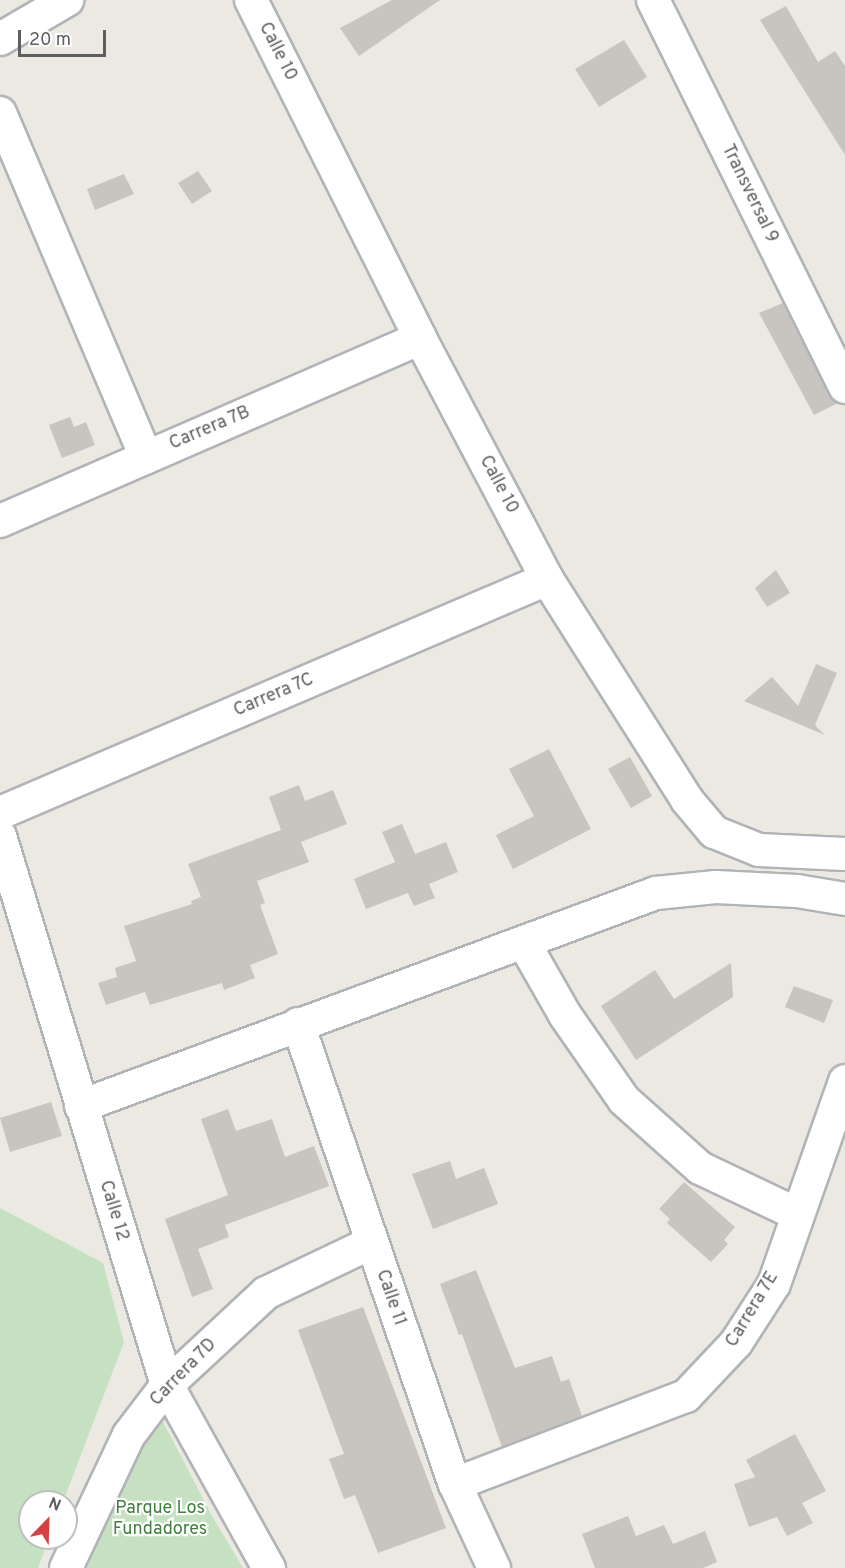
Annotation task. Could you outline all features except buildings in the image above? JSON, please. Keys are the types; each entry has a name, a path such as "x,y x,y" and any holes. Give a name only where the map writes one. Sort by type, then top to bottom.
{"street":[{"path":"0,39 68,0"},
{"name":"Calle 10","path":"251,0 420,338 547,579 687,800 714,832 759,850 845,854"},
{"name":"Transversal 9","path":"653,0 845,387"},
{"path":"0,113 146,457"},
{"name":"Carrera 7B","path":"0,521 420,338"},
{"name":"Carrera 7C","path":"0,813 547,579"},
{"name":"Calle 12","path":"0,836 10,904 81,1106 167,1385 269,1568"},
{"path":"81,1106 656,892 716,887 797,891 845,899"},
{"path":"524,943 565,1015 624,1100 700,1168 797,1214"},
{"name":"Calle 11","path":"298,1024 455,1484 494,1568"},
{"name":"Carrera 7E","path":"455,1484 686,1396 736,1343 774,1284 845,1081"},
{"name":"Carrera 7D","path":"66,1568 129,1435 167,1385 266,1293 371,1243"}],"green space":[{"path":"0,1208 103,1263 124,1342 68,1490 18,1490 18,1550 45,1550 38,1568 0,1568"},
{"name":"Parque Los Fundadores","path":"161,1418 212,1516 243,1568 87,1568 138,1449"}]}
